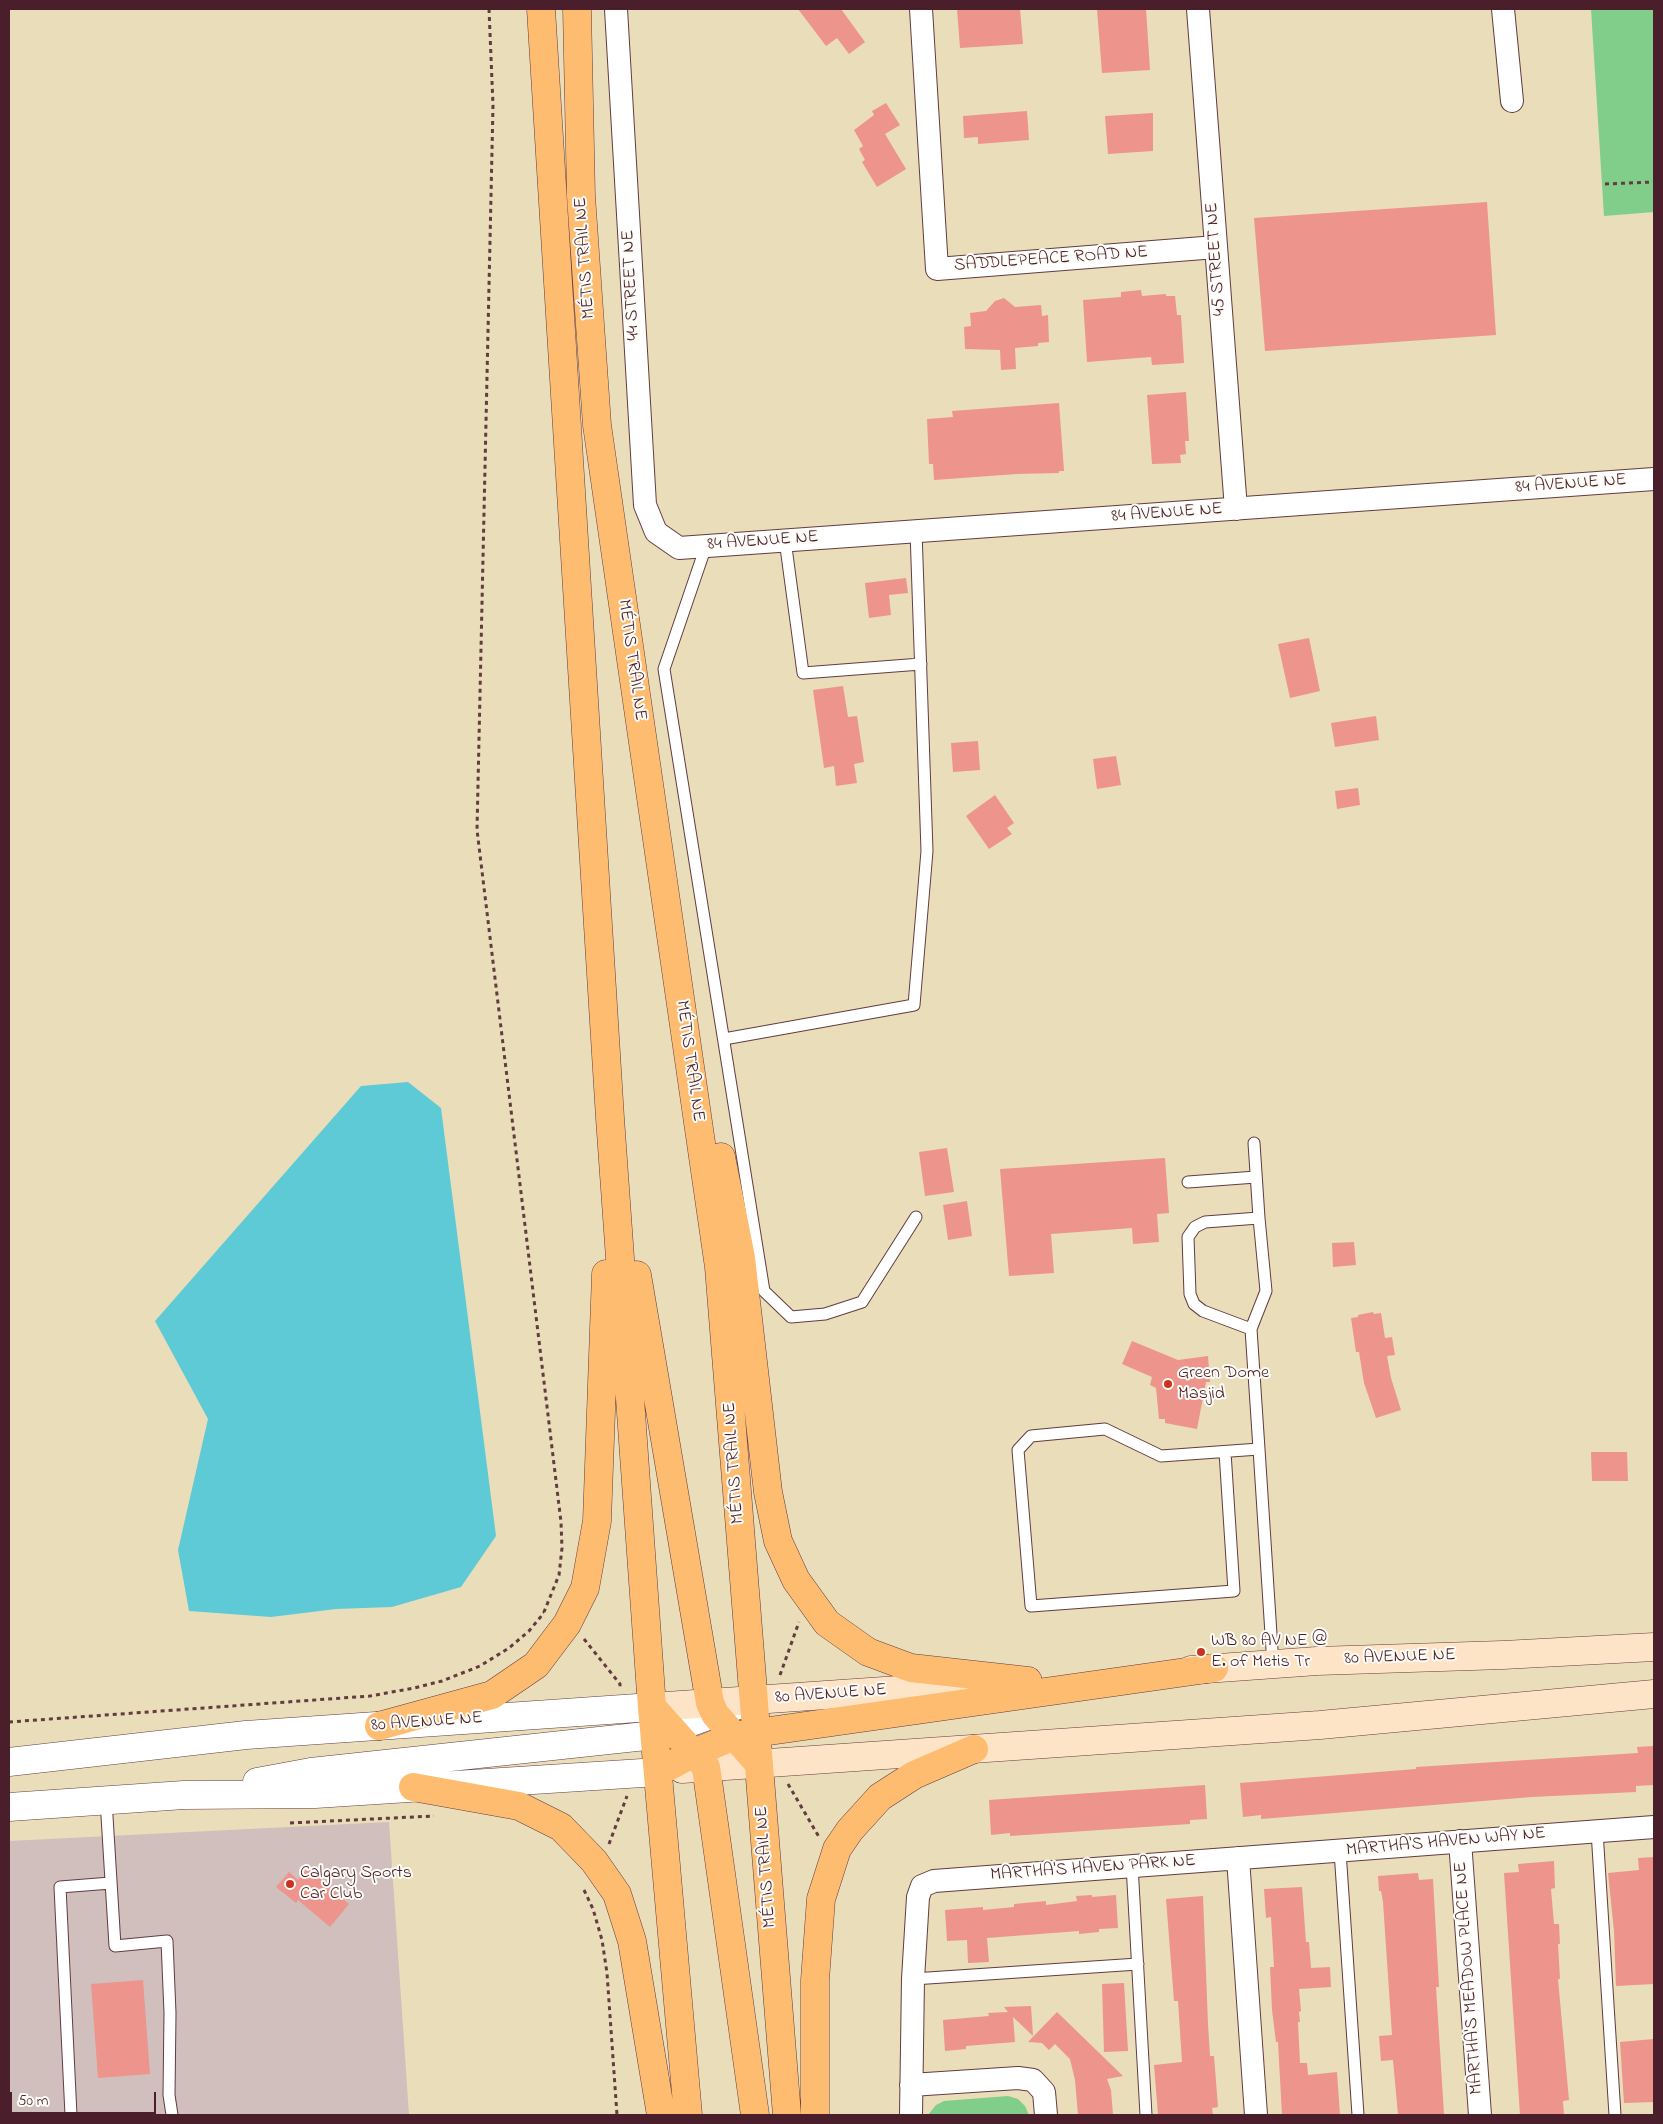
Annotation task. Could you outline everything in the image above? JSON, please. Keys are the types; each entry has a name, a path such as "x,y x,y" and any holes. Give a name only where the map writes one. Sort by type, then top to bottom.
{"main road":[{"name":"MÉTIS TRAIL NE","path":"541,9 610,1118 652,1707"},
{"name":"MÉTIS TRAIL NE","path":"577,9 581,196 598,425 719,1267 753,1700 745,1734"},
{"path":"656,831 741,1258 768,1492 778,1541 796,1580 827,1623 868,1652 911,1668 1028,1681"},
{"path":"610,1118 713,1709 745,1734 759,1764"},
{"path":"379,1726 492,1695 536,1665 567,1624 586,1588 597,1521 600,1464 610,1118"},
{"name":"80 AVENUE NE","path":"753,1700 1317,1661 1503,1655 1654,1647"},
{"path":"658,1772 700,1760 745,1734 1214,1668"},
{"path":"652,1707 663,1732 700,1760 759,1764 1320,1725 1654,1694"},
{"name":"80 AVENUE NE","path":"652,1707 713,1709"},
{"path":"663,1732 658,1772 688,2115"},
{"path":"815,2115 815,1980 820,1908 821,1899 837,1849 850,1830 880,1797 914,1775 974,1748"},
{"path":"700,1760 755,2115"},
{"name":"MÉTIS TRAIL NE","path":"759,1764 787,2115"},
{"path":"413,1787 519,1806 561,1828 594,1861 616,1894 632,1941 661,2115"}],"street":[{"name":"44 STREET NE","path":"616,9 644,505 656,532 679,548"},
{"name":"SADDLEPEACE ROAD NE","path":"921,9 937,269 1216,247"},
{"name":"45 STREET NE","path":"1198,9 1236,509"},
{"path":"1503,9 1512,101"},
{"name":"84 AVENUE NE","path":"679,548 1654,479"},
{"path":"184,1795 311,1772 663,1732 713,1709 753,1700"},
{"name":"80 AVENUE NE","path":"9,1762 246,1735 652,1707"},
{"path":"9,1807 184,1795 315,1794 658,1772"},
{"name":"MARTHA'S HAVEN WAY NE","path":"1238,1858 1654,1826"},
{"name":"MARTHA'S MEADOW PLACE NE","path":"1460,1841 1480,2115"},
{"path":"1238,1858 1256,2115"},
{"name":"MARTHA'S HAVEN PARK NE","path":"911,2115 913,1979 918,1897 922,1886 934,1881 1238,1858"},
{"path":"911,2086 1018,2078 1033,2080 1044,2092 1046,2115"}],"lane":[{"path":"724,1039 914,1005 927,851 916,531"},
{"path":"785,540 803,673 921,664"},
{"path":"706,546 664,669 764,1291 791,1317 825,1314 862,1302 916,1217"},
{"path":"1254,1143 1266,1291 1251,1329 1273,1665"},
{"path":"1188,1182 1256,1177"},
{"path":"1251,1329 1203,1311 1194,1304 1190,1294 1188,1237 1195,1227 1205,1222 1259,1218"},
{"path":"1225,1452 1234,1591 1031,1606 1018,1450 1031,1436 1105,1429 1161,1456 1259,1449"},
{"path":"106,1800 115,1946 167,1941 170,2013 169,2095 172,2115"},
{"path":"1598,1831 1614,2115"},
{"path":"1340,1851 1358,2115"},
{"path":"1132,1865 1146,2115"},
{"path":"72,2115 60,1887 111,1883"},
{"path":"913,1979 1138,1964"}],"path":[{"path":"9,1722 370,1696 442,1681 480,1666 509,1648 529,1631 544,1612 559,1575 562,1548 561,1522 477,830 494,105 489,9"},
{"path":"1605,184 1654,182"},
{"path":"544,1612 550,1615"},
{"path":"780,1683 780,1673 800,1618"},
{"path":"582,1636 620,1684 621,1695"},
{"path":"788,1783 823,1845"},
{"path":"607,1851 628,1793"},
{"path":"290,1823 383,1817 440,1816"},
{"path":"582,1887 593,1909 602,1940 607,1973 617,2115"}],"shaded area":[{"path":"389,1822 409,2115 9,2115 9,1841"}],"green space":[{"path":"1591,9 1654,9 1654,212 1604,216"},
{"path":"1008,2096 1018,2099 1025,2106 1029,2115 928,2115 936,2105 944,2101"}],"water":[{"path":"408,1082 441,1108 496,1536 461,1587 392,1607 336,1609 271,1617 189,1611 178,1550 208,1419 155,1321 361,1086"}],"building":[{"path":"798,9 841,9 865,42 849,54 837,38 826,46"},
{"path":"957,9 1020,9 1023,44 960,48"},
{"path":"1097,9 1146,9 1150,70 1102,73"},
{"path":"886,103 900,125 885,134 906,169 877,187 862,162 865,160 859,149 863,146 854,130 874,115 872,111"},
{"path":"1027,111 1029,140 978,144 978,137 964,138 963,116"},
{"path":"1153,113 1153,151 1108,154 1105,116"},
{"path":"1487,202 1496,335 1265,351 1254,218"},
{"path":"1141,290 1142,296 1166,294 1166,296 1175,296 1177,315 1181,315 1184,363 1152,365 1151,357 1087,362 1083,300 1121,297 1121,292"},
{"path":"1004,298 1015,307 1041,305 1042,316 1048,315 1049,342 1038,343 1038,346 1015,348 1016,369 1001,370 1000,350 965,349 964,327 971,326 970,313 986,311 995,301"},
{"path":"1186,392 1189,441 1185,441 1186,454 1180,455 1181,463 1152,464 1147,395"},
{"path":"1059,403 1064,471 1059,471 1059,473 934,480 933,464 929,464 927,419 953,417 952,411"},
{"path":"906,578 908,593 889,595 891,615 869,618 865,583"},
{"path":"1309,638 1320,691 1290,698 1278,644"},
{"path":"843,686 848,717 857,716 864,762 854,764 857,783 836,786 834,766 824,768 813,690"},
{"path":"1376,716 1379,740 1335,747 1331,723"},
{"path":"978,741 980,770 953,772 951,743"},
{"path":"1116,756 1121,785 1097,789 1093,759"},
{"path":"1358,788 1360,805 1337,809 1335,791"},
{"path":"995,795 1014,823 1007,828 1012,834 989,849 966,816"},
{"path":"947,1148 954,1192 925,1196 919,1152"},
{"path":"1165,1158 1169,1213 1157,1214 1159,1242 1133,1244 1132,1228 1051,1234 1054,1273 1009,1276 1000,1169"},
{"path":"967,1201 972,1236 948,1240 943,1205"},
{"path":"1354,1242 1356,1265 1333,1267 1332,1243"},
{"path":"1373,1312 1374,1314 1381,1313 1385,1338 1392,1337 1395,1355 1387,1356 1391,1378 1401,1410 1376,1418 1364,1383 1359,1352 1356,1352 1351,1318"},
{"name":"Green Dome Masjid","path":"1132,1341 1178,1360 1208,1356 1210,1382 1206,1382 1197,1429 1165,1423 1165,1419 1159,1419 1156,1388 1150,1385 1152,1377 1122,1364"},
{"path":"1591,1452 1627,1452 1628,1481 1592,1481"},
{"path":"1654,1746 1654,1785 1636,1786 1636,1792 1532,1797 1261,1819 1261,1815 1243,1817 1240,1783 1416,1769 1416,1767 1638,1753 1637,1747"},
{"path":"1205,1785 1207,1819 1190,1820 1190,1824 1010,1836 1010,1833 991,1835 989,1800"},
{"path":"1654,1857 1654,1984 1616,1986 1614,1931 1608,1873 1639,1870 1638,1858"},
{"path":"1554,1861 1555,1888 1551,1889 1554,1924 1559,1924 1560,1979 1558,1979 1569,2100 1563,2101 1564,2115 1520,2115 1504,1873 1519,1872 1518,1864"},
{"path":"308,1868 349,1904 330,1927 298,1900 296,1903 276,1887 289,1872 298,1880"},
{"path":"1418,1873 1419,1880 1433,1879 1439,1987 1436,1987 1444,2114 1398,2115 1393,2060 1381,2061 1379,2036 1392,2035 1383,1902 1381,1891 1379,1891 1378,1876"},
{"path":"1302,1887 1306,1942 1309,1942 1311,1968 1330,1967 1331,1987 1299,1989 1301,2011 1299,2012 1300,2022 1298,2022 1300,2063 1307,2063 1308,2075 1337,2072 1340,2115 1282,2115 1278,2042 1276,2042 1272,2010 1270,1967 1274,1967 1271,1917 1266,1918 1264,1889"},
{"path":"1092,1895 1092,1897 1116,1895 1118,1928 1099,1929 1099,1932 1079,1934 1079,1931 987,1938 989,1962 968,1963 967,1940 947,1941 945,1910 983,1907 983,1910 1014,1907 1014,1904 1046,1901 1046,1905 1077,1901 1076,1896"},
{"path":"1203,1896 1210,2056 1214,2056 1218,2107 1212,2108 1213,2115 1158,2115 1154,2065 1182,2062 1178,2001 1174,2001 1166,1899"},
{"path":"143,1980 150,2074 98,2078 91,1984"},
{"path":"1124,1983 1128,2051 1104,2052 1102,1984"},
{"path":"1031,2006 1033,2036 1013,2017 1015,2042 966,2046 966,2049 945,2051 943,2020 989,2016 988,2013 1008,2012 1004,2007"},
{"path":"1057,2012 1123,2076 1107,2079 1111,2090 1113,2115 1078,2115 1075,2080 1070,2059 1055,2044 1049,2050 1042,2043 1028,2042"},
{"path":"1654,2039 1654,2102 1624,2103 1620,2042"}],"place":[{"name":"Green Dome Masjid","path":"1168,1384"},
{"name":"WB 80 AV NE @ E. of Metis Tr","path":"1201,1652"},
{"name":"Calgary Sports Car Club","path":"290,1884"}]}
